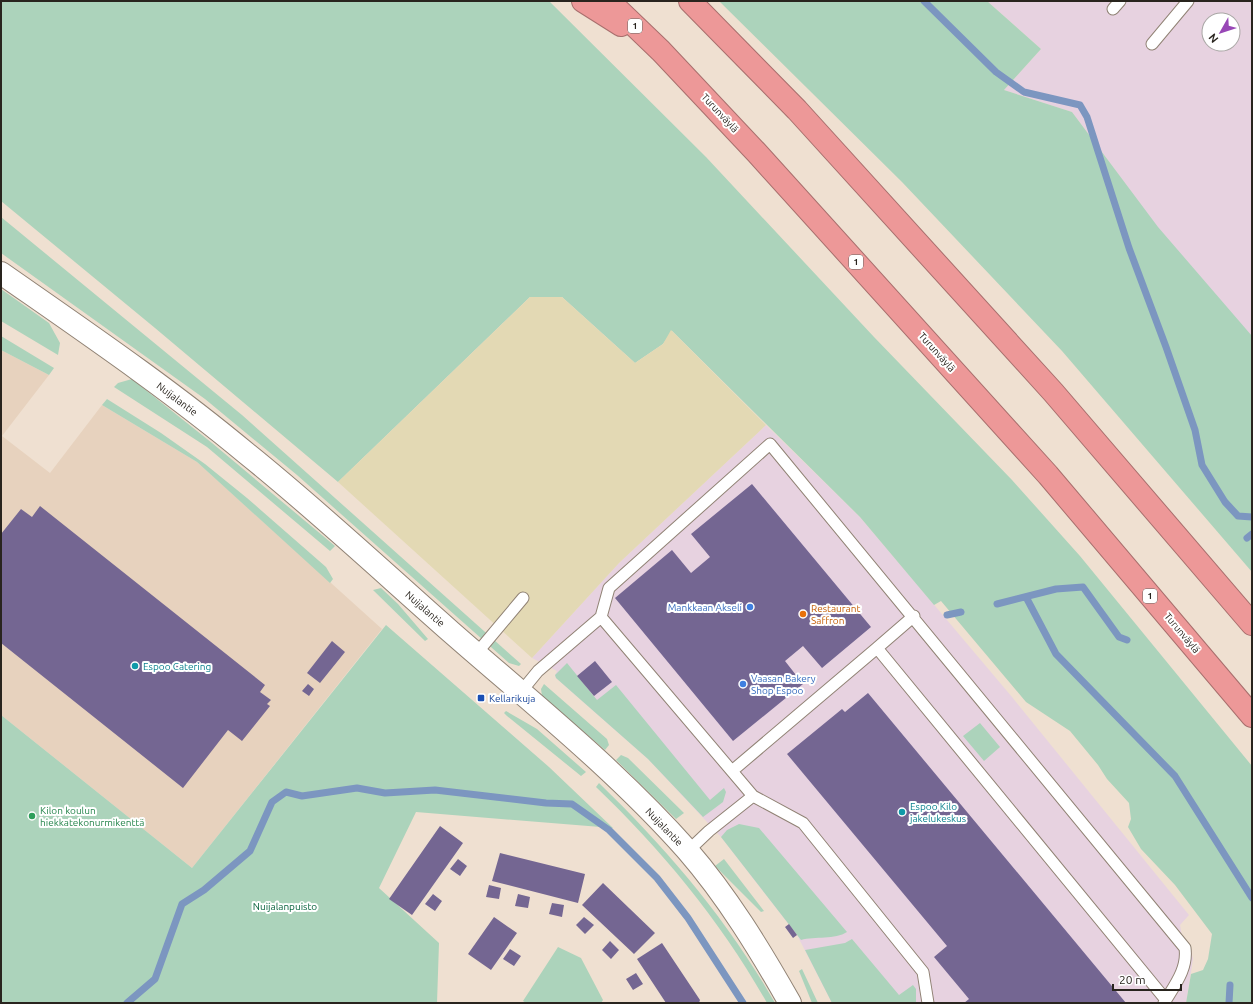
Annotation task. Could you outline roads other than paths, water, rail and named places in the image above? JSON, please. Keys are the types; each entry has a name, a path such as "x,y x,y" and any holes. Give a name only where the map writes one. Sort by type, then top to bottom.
{"highway":[{"path":"583,1 661,51"},
{"name":"Turunväylä","path":"609,1 661,51 757,153 1048,475 1252,716"},
{"path":"690,1 797,110 1053,392 1252,624"}],"main road":[{"name":"Nuijalantie","path":"1,273 106,346 245,452 301,498 603,766 688,851 722,895 758,948 790,1003"}],"lane":[{"path":"1152,44 1188,1"},
{"path":"520,693 538,671 601,617 608,588 770,444 914,616 1185,948 1186,958 1182,973 1165,1002 877,648"},
{"path":"476,654 523,598"},
{"path":"732,771 914,616"},
{"path":"601,617 753,796 803,823 923,972 928,1003"},
{"path":"688,851 709,831 753,796"}],"waterway":[{"path":"924,1 996,72 1024,92 1080,105 1087,117 1129,248 1195,430 1202,465 1225,502 1238,516 1252,517"},
{"path":"1247,538 1252,534"},
{"path":"997,604 1056,589 1083,587 1119,637 1127,640"},
{"path":"1026,597 1056,654 1175,776 1252,898"},
{"path":"947,615 961,612"},
{"path":"127,1003 155,979 182,904 204,890 250,851 272,802 286,792 302,796 357,788 385,793 435,790 546,803 572,804 609,830 657,878 688,918 743,1003"},
{"path":"1229,1003 1230,985"}],"place":[{"name":"Mankkaan Akseli","path":"750,607"},
{"name":"Restaurant Saffron","path":"803,614"},
{"name":"Espoo Catering","path":"135,666"},
{"name":"Vaasan Bakery Shop Espoo","path":"743,684"},
{"name":"Kellarikuja","path":"481,698"},
{"name":"Espoo Kilo jakelukeskus","path":"902,812"},
{"name":"Kilon koulun hiekkatekonurmikenttä","path":"32,816"}],"park label":[{"name":"Nuijalanpuisto","path":"285,906"}]}
